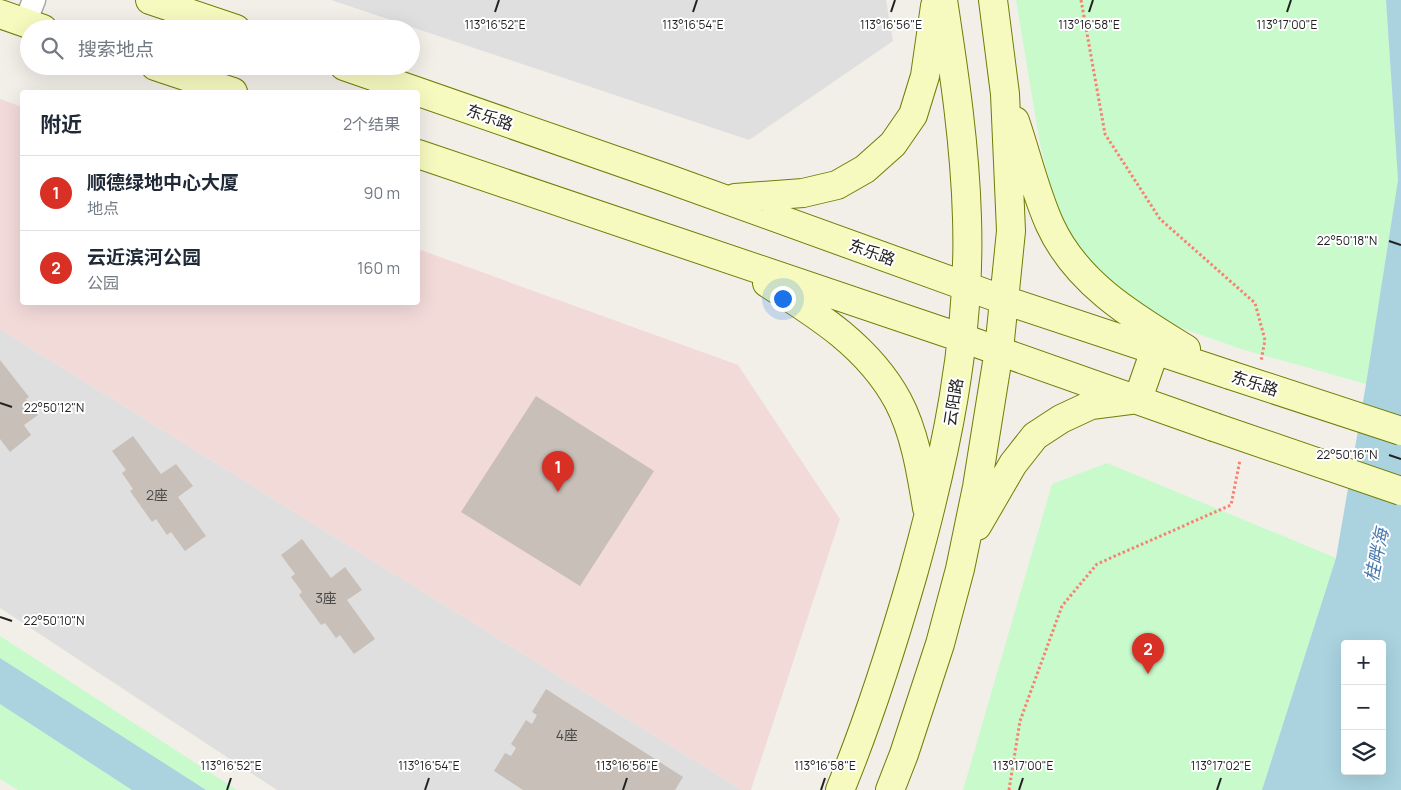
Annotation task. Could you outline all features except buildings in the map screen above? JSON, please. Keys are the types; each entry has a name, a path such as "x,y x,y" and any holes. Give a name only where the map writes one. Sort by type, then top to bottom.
{"main road":[{"path":"150,0 209,20"},
{"path":"722,198 803,193 838,185 866,169 893,144 913,115 925,76 936,0"},
{"name":"云阳路","path":"840,790 869,715 897,631 945,450 956,386 966,286 968,218 954,74 943,0"},
{"path":"890,790 904,754 940,644 965,547 977,487 999,350 1011,231 1005,94 994,0"},
{"path":"182,75 227,90"},
{"name":"东乐路","path":"370,75 413,90"},
{"name":"东乐路","path":"420,93 722,198 1004,300 1401,431"},
{"path":"1005,94 1025,149 1039,198 1051,227 1072,261 1098,289 1130,314 1230,375"},
{"path":"420,155 999,350 1401,491"},
{"path":"725,257 818,314 851,342 877,368 899,402 912,438 928,519"},
{"path":"1138,399 1155,350"},
{"path":"965,547 1013,464 1035,436 1061,419 1091,405 1138,399"}],"shaded area":[{"path":"331,0 886,0 893,41 749,140 420,30 420,20 391,20"},
{"path":"0,99 20,106 20,305 420,305 420,250 738,365 840,519 751,790 742,790 0,329"},
{"path":"0,329 742,790 277,790 0,608"}],"green space":[{"path":"1016,0 1386,0 1398,180 1366,384 1241,349 1176,326 1108,288 1062,233 1040,144"},
{"path":"1107,463 1336,558 1262,790 963,790 1052,484"},
{"path":"0,636 237,790 18,790 0,779"}],"water":[{"name":"桂畔海","path":"1386,0 1401,0 1401,790 1262,790 1336,558 1398,180"},
{"path":"0,658 206,790 132,790 0,704"}],"place":[{"name":"顺德绿地中心大厦","path":"558,492"},
{"name":"云近滨河公园","path":"1148,674"}]}
